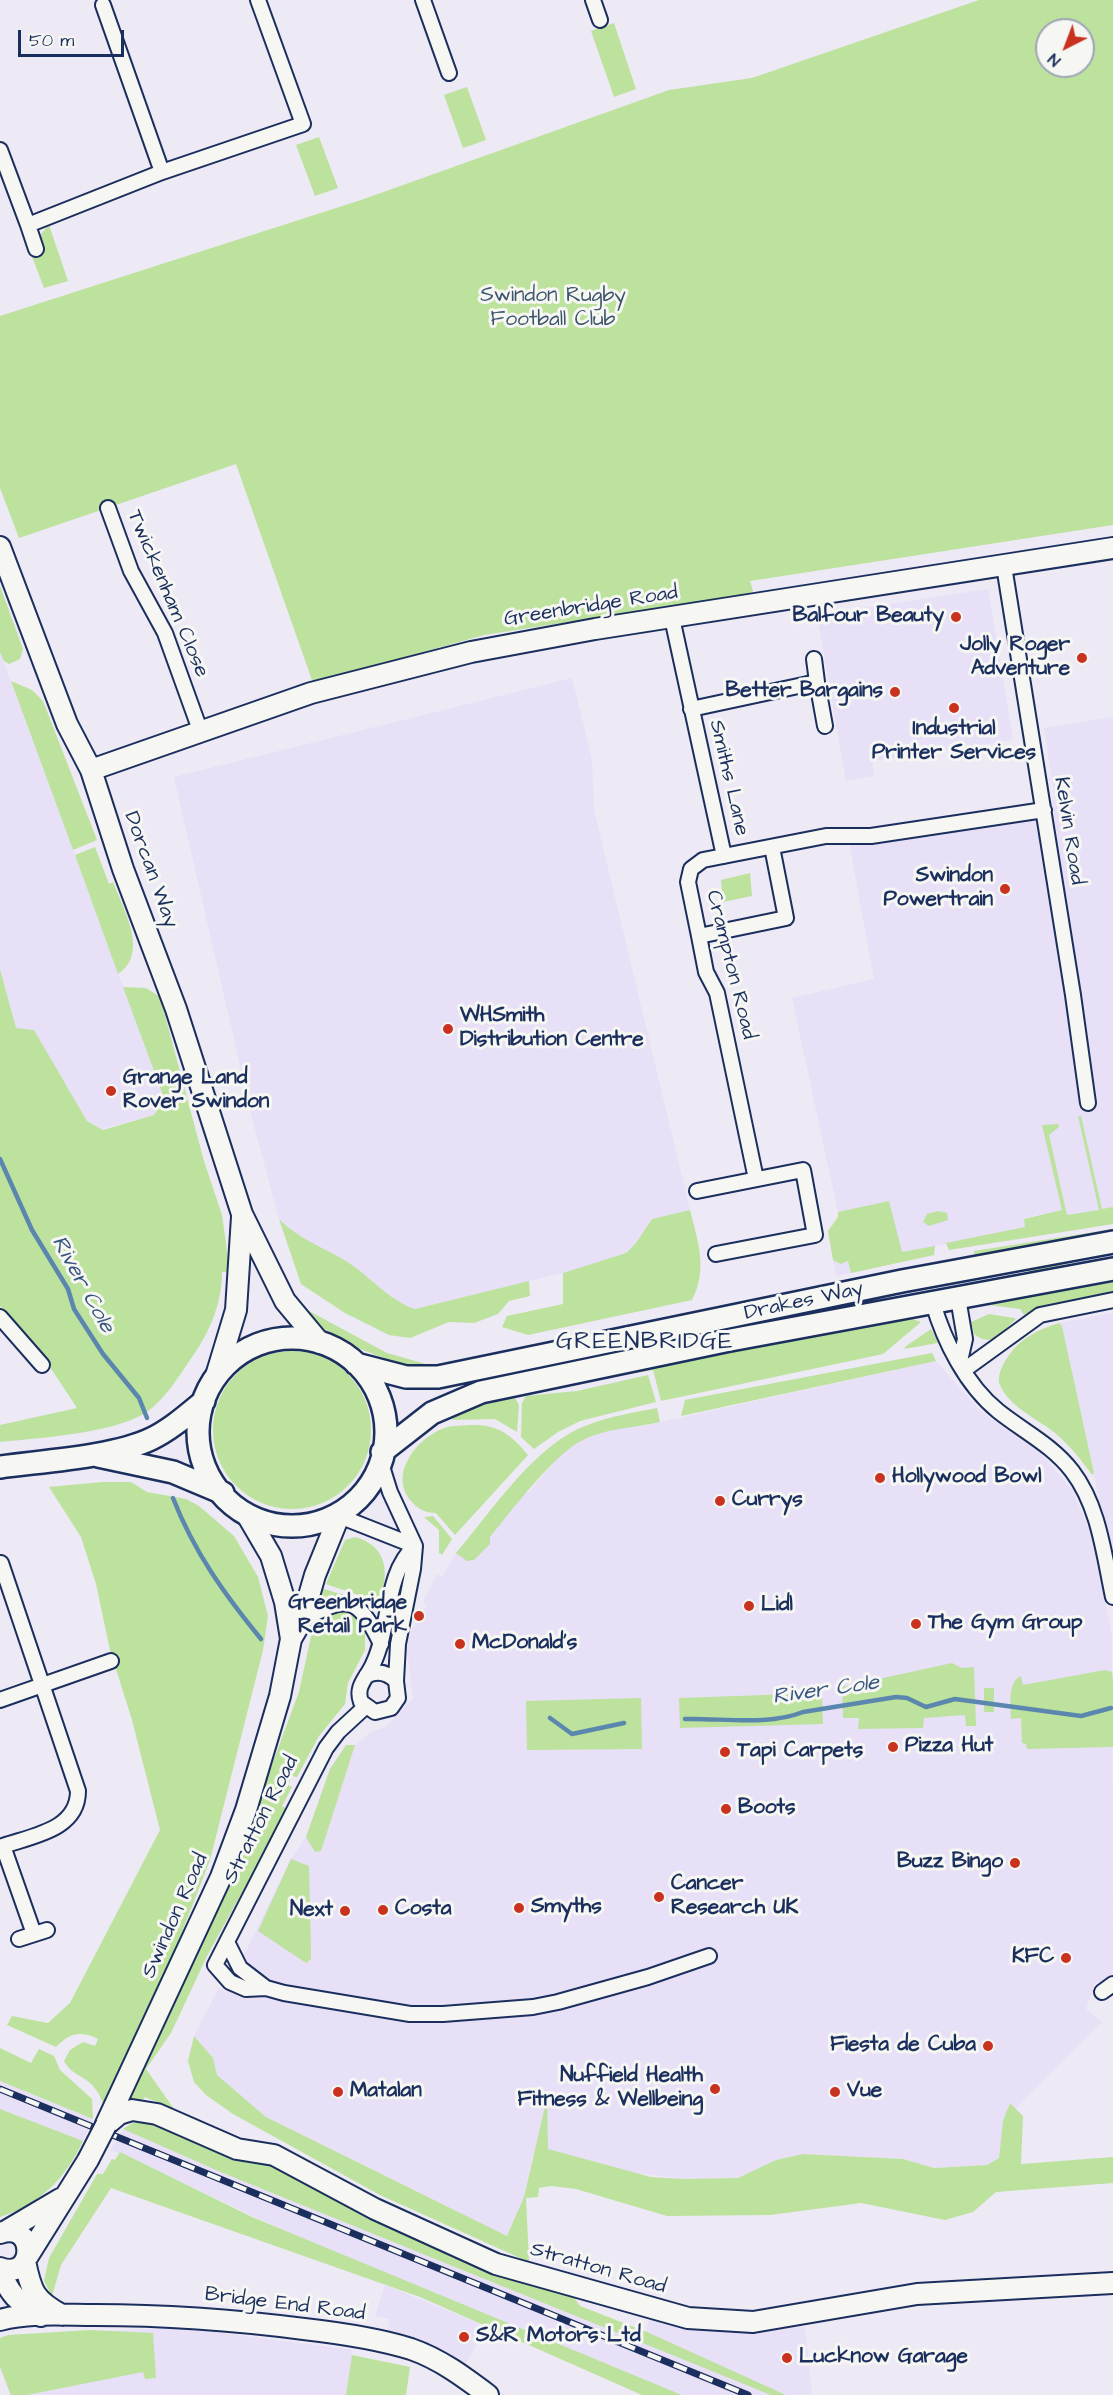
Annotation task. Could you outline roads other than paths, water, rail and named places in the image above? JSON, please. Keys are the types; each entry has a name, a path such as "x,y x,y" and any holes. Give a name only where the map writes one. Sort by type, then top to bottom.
{"main road":[{"name":"Dorcan Way","path":"0,547 67,724 92,770 123,869 176,1009 242,1214 285,1301 320,1342"},
{"name":"Greenbridge Road","path":"92,770 310,693 432,660 530,641 1113,548"},
{"name":"Dorcan Way","path":"216,1377 236,1310 242,1214"},
{"name":"Drakes Way","path":"356,1364 406,1377 438,1377 928,1276 1113,1242"},
{"name":"Drakes Way","path":"381,1456 432,1413 481,1392 725,1341 1113,1269"},
{"path":"954,1271 958,1298"},
{"path":"928,1276 933,1303"},
{"path":"295,1338 320,1342 342,1353 356,1364 371,1383 381,1405 385,1428 381,1456 368,1484 339,1516 315,1525 293,1527 273,1525 247,1515 224,1493 210,1474 202,1454 199,1423 204,1401 216,1377 238,1355 265,1342 295,1338"},
{"path":"0,1467 91,1455 152,1439 204,1401"},
{"path":"91,1455 173,1472 224,1493"},
{"name":"Swindon Road","path":"247,1515 263,1539 275,1566 291,1639"},
{"name":"Swindon Road","path":"27,2258 88,2160 106,2125 190,1947 231,1851 273,1722 291,1639 302,1620 315,1575 339,1516"},
{"name":"Stratton Road","path":"106,2125 126,2112 147,2111 237,2149 274,2155 375,2209 496,2264 688,2318 753,2322 917,2294 1113,2283"},
{"name":"Swindon Road","path":"3,2232 65,2196"},
{"path":"3,2232 15,2232 22,2237 28,2246 30,2283 36,2297 62,2315"},
{"path":"27,2258 13,2270 0,2268 15,2298 41,2316"},
{"name":"Bridge End Road","path":"0,2320 62,2315 200,2318 349,2335 422,2353 451,2368 489,2395"}],"street":[{"path":"28,225 162,172 303,124 258,0"},
{"path":"423,0 449,73"},
{"path":"593,0 600,20"},
{"path":"103,5 162,172"},
{"path":"0,150 36,249"},
{"name":"Twickenham Close","path":"108,508 131,572 165,633 200,730"},
{"name":"Kelvin Road","path":"1004,566 1044,810 1088,1103"},
{"name":"Smiths Lane","path":"672,618 724,856"},
{"path":"814,659 825,726"},
{"name":"Smiths Lane","path":"691,709 817,682"},
{"name":"Crampton Road","path":"756,1179 717,993 706,972 699,936 688,875 696,864 724,856 826,836 871,836 1044,810"},
{"path":"699,936 786,918 772,847"},
{"path":"697,1191 803,1170 815,1234 716,1254"},
{"path":"958,1298 965,1339 962,1365"},
{"path":"962,1365 1031,1319 1061,1309 1113,1300"},
{"path":"933,1303 946,1344 992,1405 1047,1445 1082,1486 1094,1514 1113,1597"},
{"path":"3,1326 42,1365"},
{"path":"381,1456 390,1492 415,1546 413,1569 400,1632 396,1681 398,1698 391,1708 381,1712 364,1707 359,1691 381,1644 401,1563 415,1546"},
{"path":"339,1516 415,1546"},
{"path":"1,1563 78,1791 77,1804 70,1817 61,1826 2,1847 40,1932 19,1939"},
{"path":"302,1620 331,1604 350,1604 367,1618 381,1644"},
{"path":"0,1700 111,1661"},
{"path":"366,1676 372,1673 385,1673 396,1681"},
{"name":"Stratton Road","path":"266,1988 238,1987 215,1965 326,1748 338,1732 364,1707"},
{"path":"227,1942 240,1968 266,1988 382,2010 443,2014 533,2007 558,2002 648,1977 710,1956"}],"waterway":[{"name":"River Cole","path":"0,1159 32,1230 68,1289 74,1309 103,1354 139,1398 147,1418"},
{"name":"River Cole","path":"173,1498 181,1518 211,1572 261,1639"},
{"name":"River Cole","path":"685,1719 775,1719 803,1712 896,1697 907,1698 926,1707 955,1699 1081,1716 1111,1708"},
{"name":"River Cole","path":"550,1718 572,1734 624,1723"}],"railway":[{"path":"0,2089 748,2395"}],"place":[{"name":"Balfour Beauty","path":"956,617"},
{"name":"Jolly Roger Adventure","path":"1082,658"},
{"name":"Better Bargains","path":"895,692"},
{"name":"Industrial Printer Services","path":"954,708"},
{"name":"Swindon Powertrain","path":"1005,889"},
{"name":"WHSmith Distribution Centre","path":"448,1029"},
{"name":"Grange Land Rover Swindon","path":"111,1091"},
{"name":"Hollywood Bowl","path":"880,1478"},
{"name":"Currys","path":"720,1501"},
{"name":"Lidl","path":"749,1606"},
{"name":"Greenbridge Retail Park","path":"419,1616"},
{"name":"The Gym Group","path":"916,1624"},
{"name":"McDonald's","path":"460,1644"},
{"name":"Pizza Hut","path":"893,1747"},
{"name":"Tapi Carpets","path":"725,1752"},
{"name":"Boots","path":"726,1809"},
{"name":"Buzz Bingo","path":"1015,1863"},
{"name":"Cancer Research UK","path":"659,1897"},
{"name":"Smyths","path":"519,1908"},
{"name":"Costa","path":"383,1910"},
{"name":"Next","path":"345,1911"},
{"name":"KFC","path":"1066,1958"},
{"name":"Fiesta de Cuba","path":"988,2046"},
{"name":"Nuffield Health Fitness & Wellbeing","path":"715,2089"},
{"name":"Matalan","path":"338,2092"},
{"name":"Vue","path":"835,2092"},
{"name":"S&R Motors Ltd","path":"464,2337"},
{"name":"Lucknow Garage","path":"787,2358"}],"district":[{"name":"GREENBRIDGE","path":"645,1343"}],"park label":[{"name":"Swindon Rugby Football Club","path":"553,309"}]}
